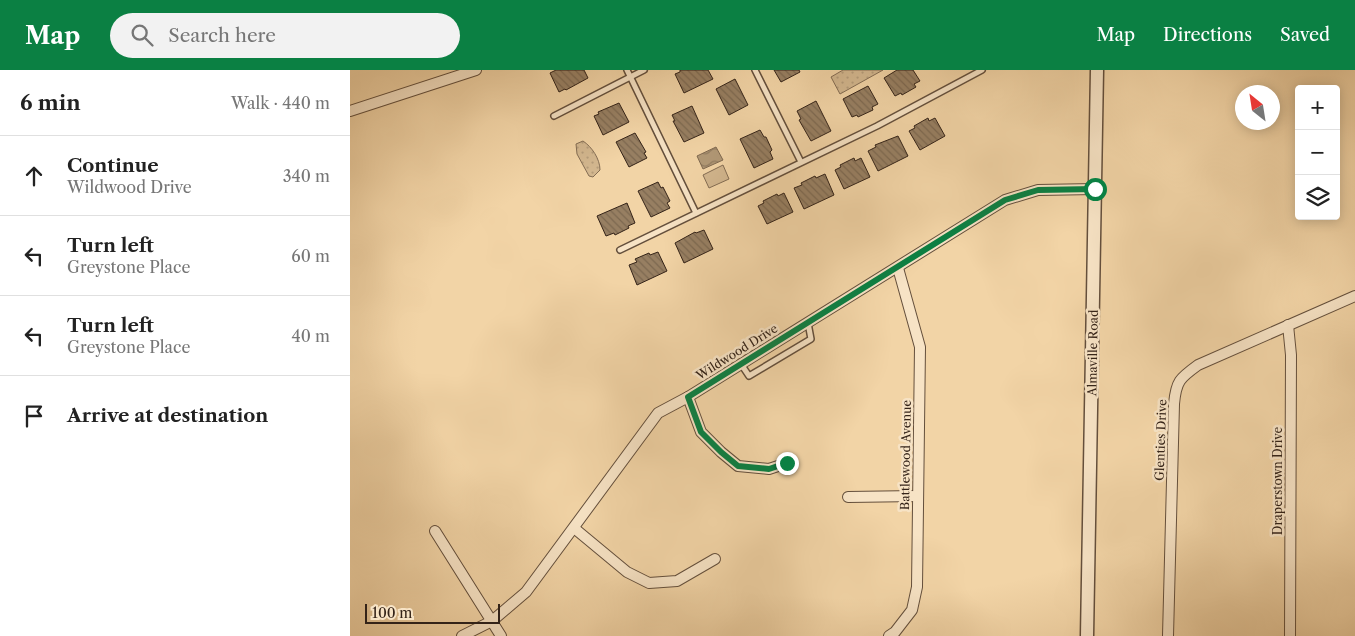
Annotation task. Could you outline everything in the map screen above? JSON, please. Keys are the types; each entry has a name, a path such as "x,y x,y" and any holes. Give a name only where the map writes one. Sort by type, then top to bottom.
{"street":[{"path":"350,111 476,70"},
{"name":"Almaville Road","path":"1087,636 1097,70"},
{"name":"Wildwood Drive","path":"462,636 492,621 526,592 658,413 688,397 1005,200 1038,190 1095,189"},
{"name":"Battlewood Avenue","path":"889,636 895,632 912,610 917,587 920,347 898,268"},
{"name":"Glenties Drive","path":"1168,636 1176,390 1182,378 1198,365 1355,296"},
{"name":"Draperstown Drive","path":"1288,325 1291,355 1290,636"},
{"path":"688,397 701,432 738,466 769,469 787,463"},
{"path":"848,497 917,496"},
{"path":"574,528 627,572 649,583 677,581 715,559"},
{"path":"435,531 502,636"}],"lane":[{"path":"628,70 696,213"},
{"path":"554,116 644,70"},
{"path":"754,70 801,162"},
{"path":"620,250 877,126 982,70"},
{"path":"741,364 749,376 812,338 808,323"}],"shaded area":[{"path":"843,70 883,70 840,94 831,77"},
{"path":"583,141 592,150 599,162 600,170 593,177 589,176 577,154 576,144"},
{"path":"723,165 729,179 709,188 703,175"}],"water":[{"path":"716,147 723,160 703,169 697,156"}],"building":[{"path":"556,70 584,70 588,78 559,92 550,73"},
{"path":"680,70 708,70 713,79 684,93 675,74 680,72"},
{"path":"774,70 799,70 800,72 781,82"},
{"path":"897,70 913,70 920,81 914,84 916,87 902,95 901,93 895,96 884,78"},
{"path":"735,79 748,105 729,115 716,89"},
{"path":"868,86 878,104 872,107 873,110 858,117 857,115 852,117 843,99"},
{"path":"816,101 831,131 811,141 799,120 801,119 797,111"},
{"path":"619,103 629,122 603,135 594,116 599,114 598,112"},
{"path":"692,106 704,133 684,142 673,121 675,121 672,115"},
{"path":"928,118 929,121 935,118 945,136 920,150 909,131"},
{"path":"760,130 764,137 766,137 772,150 770,152 773,159 754,168 740,139"},
{"path":"635,133 646,152 644,153 647,158 629,167 616,142"},
{"path":"898,136 908,156 878,171 868,151 876,147 875,145"},
{"path":"854,158 855,161 861,158 870,177 844,189 835,170 841,167 840,165"},
{"path":"825,174 834,195 804,209 794,188 815,176 816,178"},
{"path":"658,182 661,188 663,187 670,201 667,203 670,208 651,217 638,191"},
{"path":"784,193 793,212 767,224 758,206 764,203 763,201 777,194 778,196"},
{"path":"627,203 635,223 615,235 614,233 606,236 597,216"},
{"path":"704,230 713,249 684,263 675,243 695,232"},
{"path":"658,252 667,271 637,285 629,265 637,262 635,259 649,253 650,255"}],"route":[{"path":"787,463 769,469 738,466 701,432 688,397 1005,200 1038,190 1095,189"}]}
